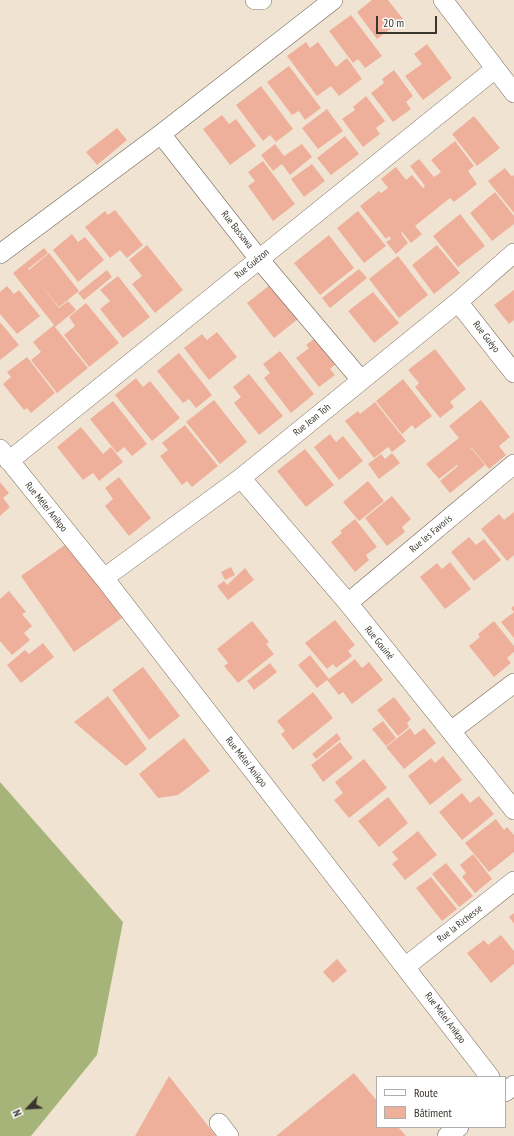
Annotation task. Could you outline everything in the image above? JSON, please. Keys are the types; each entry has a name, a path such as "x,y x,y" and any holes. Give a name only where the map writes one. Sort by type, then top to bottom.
{"street":[{"path":"255,0 262,0"},
{"path":"0,254 162,134 333,0"},
{"path":"443,0 514,93"},
{"name":"Rue Guézon","path":"5,455 259,259 495,69"},
{"name":"Rue Bassawa","path":"162,134 259,259 361,380"},
{"name":"Rue Jean Toh","path":"104,578 241,478 458,302 514,253"},
{"name":"Rue Guéyo","path":"458,302 514,373"},
{"name":"Rue Mélei Anikpo","path":"5,455 104,578 489,1076"},
{"name":"Rue les Favoris","path":"348,603 514,464"},
{"name":"Rue Gouiné","path":"241,478 348,603 514,810"},
{"path":"451,731 514,683"},
{"name":"Rue la Richesse","path":"405,967 514,881"},
{"path":"506,1091 514,1085"}],"green space":[{"path":"0,782 123,922 97,1055 31,1136 0,1136"}],"building":[{"path":"372,0 388,0 403,19 377,39 357,12"},
{"path":"351,15 382,56 365,68 358,59 353,63 329,31"},
{"path":"306,42 310,48 318,42 336,67 347,58 362,79 339,96 331,86 317,96 287,56"},
{"path":"427,44 452,78 423,100 405,76 422,64 414,54"},
{"path":"289,66 321,108 305,120 299,111 292,115 267,82"},
{"path":"394,70 413,96 406,102 411,109 393,122 371,93 384,83 382,79"},
{"path":"261,86 293,129 276,142 270,135 263,141 236,105"},
{"path":"366,96 385,121 376,128 380,134 363,147 342,119 355,110 353,107"},
{"path":"327,109 343,131 318,149 302,128"},
{"path":"222,115 229,124 236,119 256,146 230,165 203,129"},
{"path":"474,116 500,148 477,166 452,134"},
{"path":"117,128 127,140 97,165 86,152"},
{"path":"345,136 359,154 331,175 317,158"},
{"path":"455,141 474,166 468,171 477,184 454,202 450,198 415,226 422,234 411,243 402,232 401,233 408,243 396,254 386,242 391,239 389,236 386,239 360,206 379,191 381,193 388,188 381,179 396,167 406,180 412,175 423,188 425,186 410,166 419,159 434,177 441,172 431,160"},
{"path":"275,144 284,156 302,144 312,157 290,175 282,164 273,171 261,155"},
{"path":"263,161 295,204 273,221 248,186 255,181 248,172"},
{"path":"312,164 325,181 304,197 291,179"},
{"path":"505,168 512,177 514,175 514,213 488,181"},
{"path":"495,192 514,216 514,224 492,241 470,213"},
{"path":"115,210 143,245 127,258 120,250 110,258 85,227 105,211 108,215"},
{"path":"358,211 386,246 364,263 337,228"},
{"path":"460,214 485,246 458,267 433,236"},
{"path":"72,234 78,242 85,237 104,260 78,282 53,250"},
{"path":"329,235 354,268 320,295 294,263"},
{"path":"147,245 183,290 155,313 132,284 142,276 129,260"},
{"path":"437,245 460,273 434,294 412,265"},
{"path":"44,248 48,253 28,269 29,270 49,253 79,291 59,307 36,279 59,308 68,301 76,310 55,327 88,368 57,393 31,360 41,352 33,342 54,325 13,273"},
{"path":"398,256 428,295 399,318 369,279"},
{"path":"359,269 367,278 330,308 322,298"},
{"path":"107,270 112,277 84,300 78,293"},
{"path":"118,276 150,317 123,338 100,309 110,301 100,290"},
{"path":"275,281 303,315 274,338 247,303"},
{"path":"7,286 14,294 19,290 40,316 17,334 0,314 0,292"},
{"path":"514,290 514,320 509,324 494,305"},
{"path":"373,292 399,323 374,343 348,311"},
{"path":"86,303 119,343 89,367 64,335 75,326 69,317"},
{"path":"0,322 19,345 0,360"},
{"path":"217,332 237,357 209,380 184,348 202,334 207,340"},
{"path":"319,335 339,361 330,369 335,375 319,387 296,358 309,348 306,345"},
{"path":"435,349 466,389 450,402 454,407 440,418 415,387 419,383 408,370"},
{"path":"280,351 314,394 291,413 264,378 270,373 263,364"},
{"path":"179,353 212,395 196,408 189,399 183,403 157,371"},
{"path":"27,357 55,393 31,413 27,408 24,410 3,384 11,377 7,372"},
{"path":"249,374 283,416 259,435 234,403 241,397 233,387"},
{"path":"136,378 143,387 150,381 180,418 152,441 115,395"},
{"path":"403,379 432,416 415,429 412,425 402,434 376,401"},
{"path":"214,400 247,442 220,464 186,422"},
{"path":"481,400 510,437 499,446 506,455 489,469 472,448 468,451 472,449 485,465 450,493 440,481 458,466 457,465 439,479 426,464 459,438 449,426"},
{"path":"113,401 147,444 132,456 124,447 117,453 90,419"},
{"path":"375,402 406,441 392,452 388,447 374,458 345,421 358,411 360,414"},
{"path":"185,425 218,466 192,487 187,481 182,485 160,456 168,450 162,443"},
{"path":"81,427 103,454 111,447 123,462 99,481 93,473 83,480 57,447"},
{"path":"330,434 336,442 343,436 363,461 339,480 314,447"},
{"path":"305,449 334,485 306,507 277,471"},
{"path":"392,453 400,463 379,479 368,464 381,454 385,459"},
{"path":"119,477 151,518 129,536 105,506 113,499 105,488"},
{"path":"368,481 384,501 359,521 343,502"},
{"path":"0,482 9,493 3,498 10,507 0,516"},
{"path":"392,496 411,519 402,527 405,532 387,546 365,518"},
{"path":"514,512 514,555 507,561 481,529 499,514 504,520"},
{"path":"355,519 377,547 366,555 369,560 355,572 331,542 342,533 340,531"},
{"path":"469,537 476,545 484,539 501,560 474,581 451,552"},
{"path":"69,542 122,618 74,652 21,576"},
{"path":"450,562 471,589 445,609 420,577 437,563 442,569"},
{"path":"231,567 235,575 225,580 221,572"},
{"path":"245,568 254,580 228,600 217,586 224,581 227,585"},
{"path":"9,591 26,612 22,614 32,626 24,633 30,640 12,655 0,641 0,599"},
{"path":"514,612 514,638 501,622"},
{"path":"335,620 355,645 348,651 352,656 336,668 333,664 327,669 305,643"},
{"path":"252,621 269,642 266,644 274,654 238,683 224,666 228,663 217,649"},
{"path":"494,621 514,646 514,652 507,658 511,663 494,677 469,646 480,637 478,634"},
{"path":"43,643 54,657 21,683 7,665 25,650 29,654"},
{"path":"310,655 329,679 355,659 362,668 369,662 383,680 352,704 343,692 339,695 327,680 317,688 298,665"},
{"path":"270,663 277,672 254,690 247,681"},
{"path":"143,667 180,716 149,740 112,690"},
{"path":"313,692 333,718 293,750 281,734 285,731 277,721"},
{"path":"108,696 147,749 126,766 74,722"},
{"path":"394,697 411,719 407,723 409,727 398,736 377,710"},
{"path":"383,721 396,738 386,746 372,729"},
{"path":"410,728 415,735 424,728 436,743 404,769 386,747"},
{"path":"337,733 341,739 316,759 312,754"},
{"path":"184,738 210,771 178,795 158,798 139,774"},
{"path":"340,742 353,758 323,782 311,765"},
{"path":"443,756 462,780 430,805 408,776 431,758 435,763"},
{"path":"364,759 387,788 349,818 334,800 343,793 335,782"},
{"path":"462,793 470,803 479,796 494,814 462,840 439,812"},
{"path":"388,797 408,823 379,847 358,821"},
{"path":"496,819 504,830 507,827 514,835 514,852 489,872 465,843"},
{"path":"418,831 437,855 405,880 392,864 398,859 392,852"},
{"path":"473,854 492,879 475,893 462,877 466,873 460,865"},
{"path":"446,863 473,896 459,907 432,874"},
{"path":"431,877 457,909 442,921 416,888"},
{"path":"514,913 514,924 509,917"},
{"path":"501,935 514,951 514,964 491,983 467,953 484,940 488,945"},
{"path":"337,959 347,971 333,983 323,972"},
{"path":"354,1073 376,1100 376,1128 399,1128 406,1136 276,1136"},
{"path":"169,1076 216,1136 135,1136"}]}
